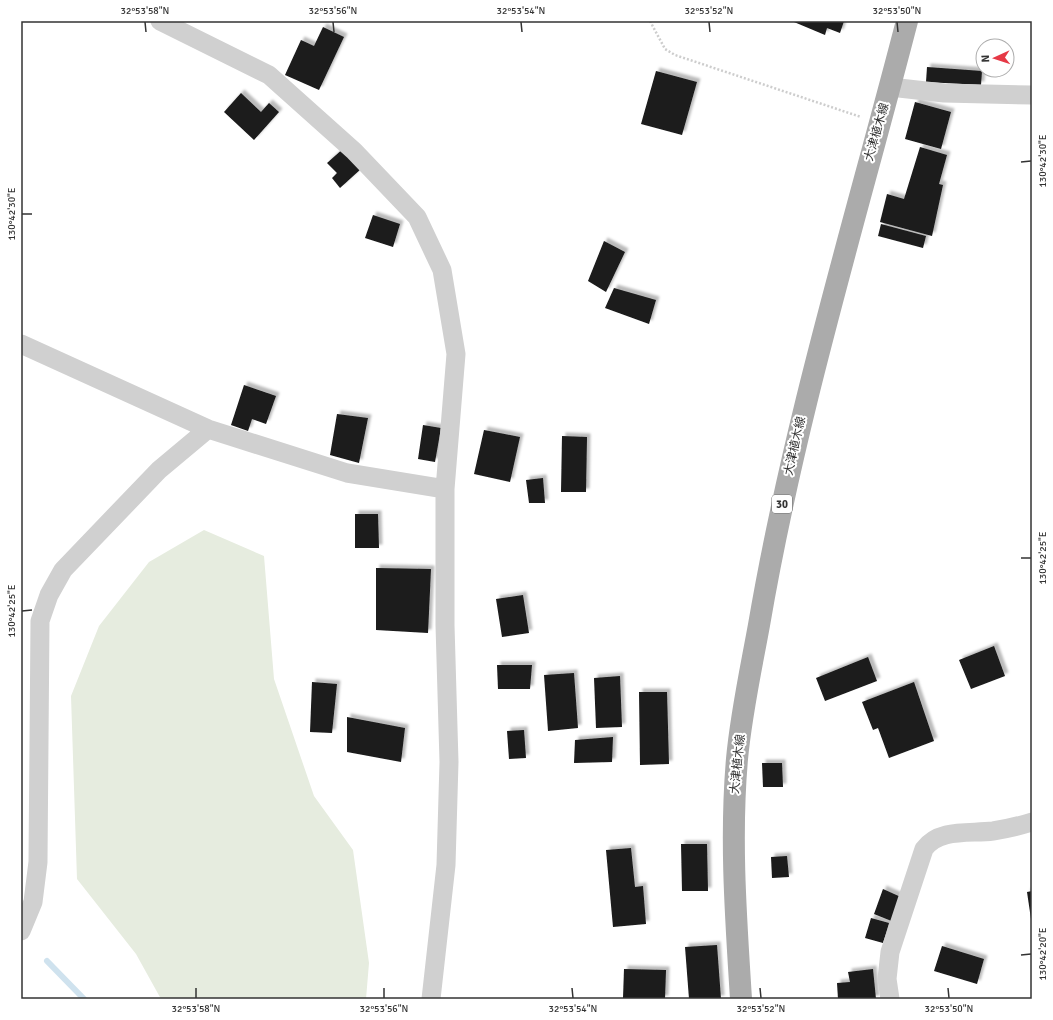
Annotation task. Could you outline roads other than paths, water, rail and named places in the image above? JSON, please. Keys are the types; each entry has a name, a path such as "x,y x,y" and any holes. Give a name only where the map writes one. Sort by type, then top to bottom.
{"main road":[{"name":"大津植木線","path":"741,999 734,870 734,820 737,756 769,564 792,454 907,21"}],"street":[{"path":"160,21 269,75 354,151 417,217 442,270 456,354 445,489 445,625 449,762 446,865 431,999"},
{"path":"890,87 944,93 1032,95"},
{"path":"21,344 208,429 348,473 445,489"},
{"path":"21,931 32,902 38,862 40,621 49,595 63,570 159,470 208,429"},
{"path":"890,999 887,979 890,952 924,849 930,840 941,836 1007,829 1032,822"}],"waterway":[{"path":"47,961 84,999"}]}
